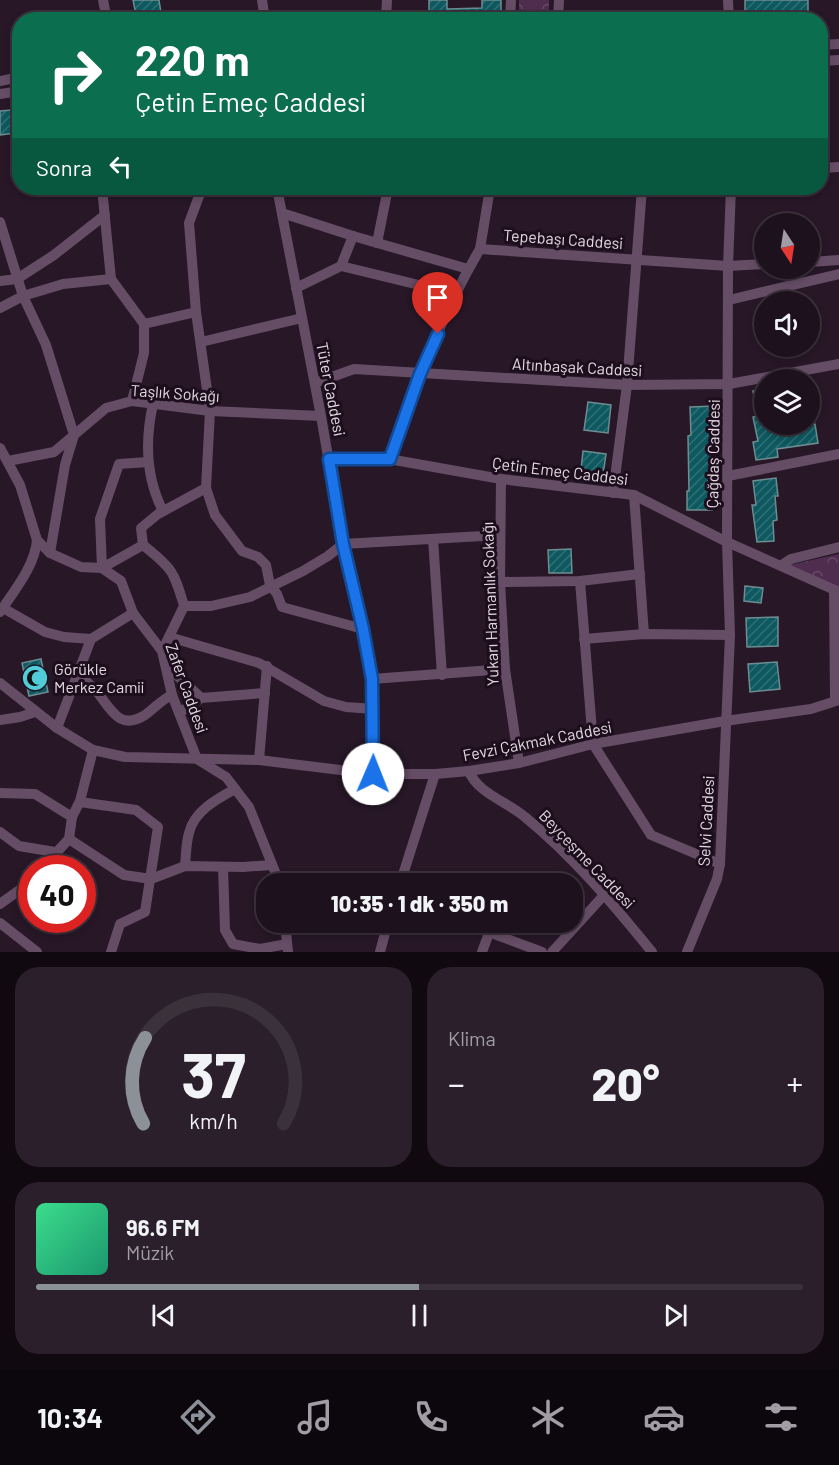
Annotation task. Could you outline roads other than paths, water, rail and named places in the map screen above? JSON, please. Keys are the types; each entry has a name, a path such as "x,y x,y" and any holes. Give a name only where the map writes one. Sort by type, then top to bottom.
{"street":[{"path":"103,195 111,279 144,324 144,353 132,401"},
{"path":"199,195 189,223 196,312 210,411 206,488 215,515 242,551 258,557 266,565 270,585 277,594 282,608 363,629"},
{"name":"Tüter Caddesi","path":"278,195 343,544 372,679 373,774"},
{"path":"377,243 387,195"},
{"path":"480,249 489,195"},
{"path":"613,493 627,385 641,195"},
{"name":"Çağdaş Caddesi","path":"725,721 730,635 727,542 728,266 731,195"},
{"path":"282,213 468,269"},
{"path":"0,281 17,279 54,255 105,215"},
{"path":"1,222 17,279 46,345 74,435 65,465 50,553"},
{"path":"341,266 353,236"},
{"name":"Tepebaşı Caddesi","path":"390,459 420,374 468,269 480,249 728,266 754,265"},
{"path":"820,262 839,261"},
{"path":"296,288 341,266 456,294"},
{"path":"729,300 839,274"},
{"path":"0,308 23,296 63,284 111,279"},
{"path":"144,324 196,312"},
{"path":"201,342 302,318"},
{"name":"Altınbaşak Caddesi","path":"315,384 354,369 627,385 729,384 839,364"},
{"name":"Taşlık Sokağı","path":"8,461 54,452 106,408 132,401 210,411 321,416"},
{"path":"153,404 150,415 148,462 155,496 163,511"},
{"path":"0,448 20,485 37,540 36,550 23,577 2,610 45,632 64,637 91,639 133,613"},
{"path":"728,476 839,454"},
{"name":"Çetin Emeç Caddesi","path":"329,459 390,459 501,479 634,495 727,542 837,591"},
{"path":"102,568 100,519 119,464 148,462"},
{"name":"Yukarı Harmanlık Sokağı","path":"501,479 500,582 505,669 519,763"},
{"path":"162,651 184,606 176,576 162,560 143,545 141,528 163,511 206,488"},
{"path":"634,495 645,634"},
{"path":"184,606 212,606 250,597 270,585 303,571 343,544 500,535"},
{"path":"433,539 442,675"},
{"path":"37,540 50,553 81,567 102,568 143,545"},
{"path":"782,565 791,559 839,547"},
{"name":"Zafer Caddesi","path":"102,568 121,581 133,613 162,651 172,695 197,759"},
{"path":"500,582 580,580 640,574"},
{"path":"580,580 593,744 651,835 720,864"},
{"path":"837,591 837,700"},
{"path":"584,639 645,634 730,635"},
{"path":"169,637 267,666 324,701 346,707 374,709"},
{"path":"57,728 91,639"},
{"path":"166,665 201,698"},
{"path":"259,760 267,666"},
{"path":"372,679 505,669"},
{"path":"78,674 97,692 111,712 132,721 172,695"},
{"name":"Fevzi Çakmak Caddesi","path":"0,683 57,728 93,750 125,757 259,760 373,774 435,774 469,771 519,763 593,744 811,709 837,700"},
{"path":"179,713 201,698 265,693"},
{"path":"0,720 35,712"},
{"name":"Selvi Caddesi","path":"687,952 717,879 720,864 725,721"},
{"path":"53,855 69,839 72,817 80,802 93,750"},
{"path":"197,759 226,777 249,807 275,873"},
{"name":"Beyçeşme Caddesi","path":"469,771 477,785 515,808 543,831 605,894 652,952"},
{"path":"404,873 435,774"},
{"path":"185,866 189,832 198,815 214,800 235,789"},
{"path":"0,793 35,794 72,817"},
{"path":"80,802 136,810 158,827 145,912 120,924 111,952"},
{"path":"0,832 19,846 56,852"},
{"path":"69,839 124,875 151,879 185,866 272,865"},
{"path":"223,867 225,930 233,944 260,949 288,948 286,933"},
{"path":"0,904 18,891"},
{"path":"552,952 605,894"},
{"path":"0,923 37,952"},
{"path":"380,952 385,933"},
{"path":"482,952 489,933 542,952"}],"place":[{"name":"Görükle Merkez Camii","path":"35,678"}]}
